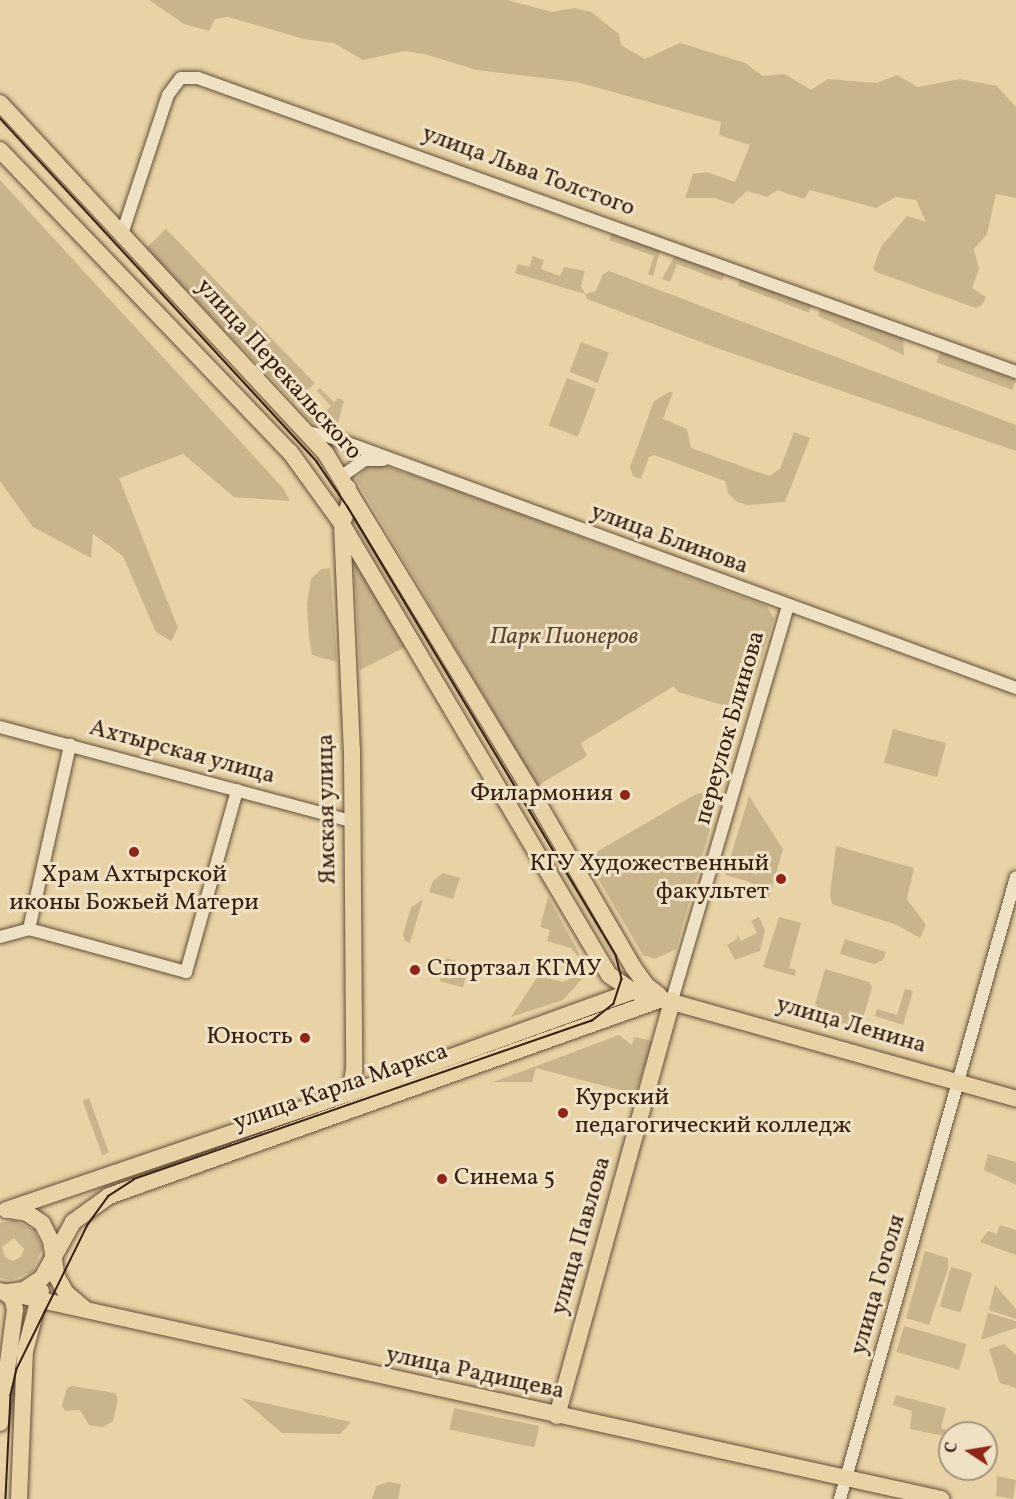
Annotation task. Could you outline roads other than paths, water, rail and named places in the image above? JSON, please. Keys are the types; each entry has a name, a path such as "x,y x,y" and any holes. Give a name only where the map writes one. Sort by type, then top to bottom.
{"main road":[{"name":"улица Перекальского","path":"0,103 307,432 342,476 628,958 646,985 672,1000"},
{"name":"улица Перекальского","path":"0,150 290,452 342,524 601,964 616,981 633,991"},
{"name":"Ямская улица","path":"342,476 350,502 342,524 352,821 354,1062 350,1093"},
{"path":"608,1021 620,1011 633,991 633,974 628,958"},
{"path":"585,1008 601,986 601,964"},
{"path":"633,991 672,1000"},
{"name":"улица Карла Маркса","path":"3,1211 350,1093 633,991"},
{"name":"улица Карла Маркса","path":"52,1259 73,1222 98,1202 117,1193 608,1021 654,1000 672,1000"},
{"name":"улица Ленина","path":"672,1000 1016,1099"},
{"name":"улица Павлова","path":"557,1416 672,1000"},
{"path":"3,1211 27,1213 42,1223 51,1241 52,1259 66,1293 97,1314"},
{"path":"1,1291 33,1285 48,1269 52,1259"},
{"path":"19,1499 25,1351 38,1300 52,1259"},
{"path":"0,1423 15,1309 12,1298 1,1291"},
{"name":"улица Радищева","path":"1,1291 557,1416 941,1499"},
{"path":"2,1406 11,1395 20,1398 23,1405"}],"street":[{"name":"улица Льва Толстого","path":"122,234 168,95 181,78 198,78 1016,372"},
{"name":"улица Блинова","path":"307,432 391,460 1016,688"},
{"path":"342,476 365,460 391,460"},
{"name":"переулок Блинова","path":"672,1000 788,606"},
{"name":"Ахтырская улица","path":"0,727 352,821"},
{"path":"29,929 70,745"},
{"path":"0,937 29,929 186,972 237,790"},
{"name":"улица Гоголя","path":"840,1499 1016,877"}],"tram line":[{"path":"0,118 317,462 348,507 616,955 622,979 614,1004 592,1021 134,1180 109,1196 88,1225 17,1369 11,1395 6,1499"}],"place":[{"name":"Филармония","path":"625,795"},
{"name":"Храм Ахтырской иконы Божьей Матери","path":"134,852"},
{"name":"КГУ Художественный факультет","path":"781,879"},
{"name":"Спортзал КГМУ","path":"415,970"},
{"name":"Юность","path":"305,1038"},
{"name":"Курский педагогический колледж","path":"563,1113"},
{"name":"Синема 5","path":"442,1179"}],"park label":[{"name":"Парк Пионеров","path":"564,638"}]}
